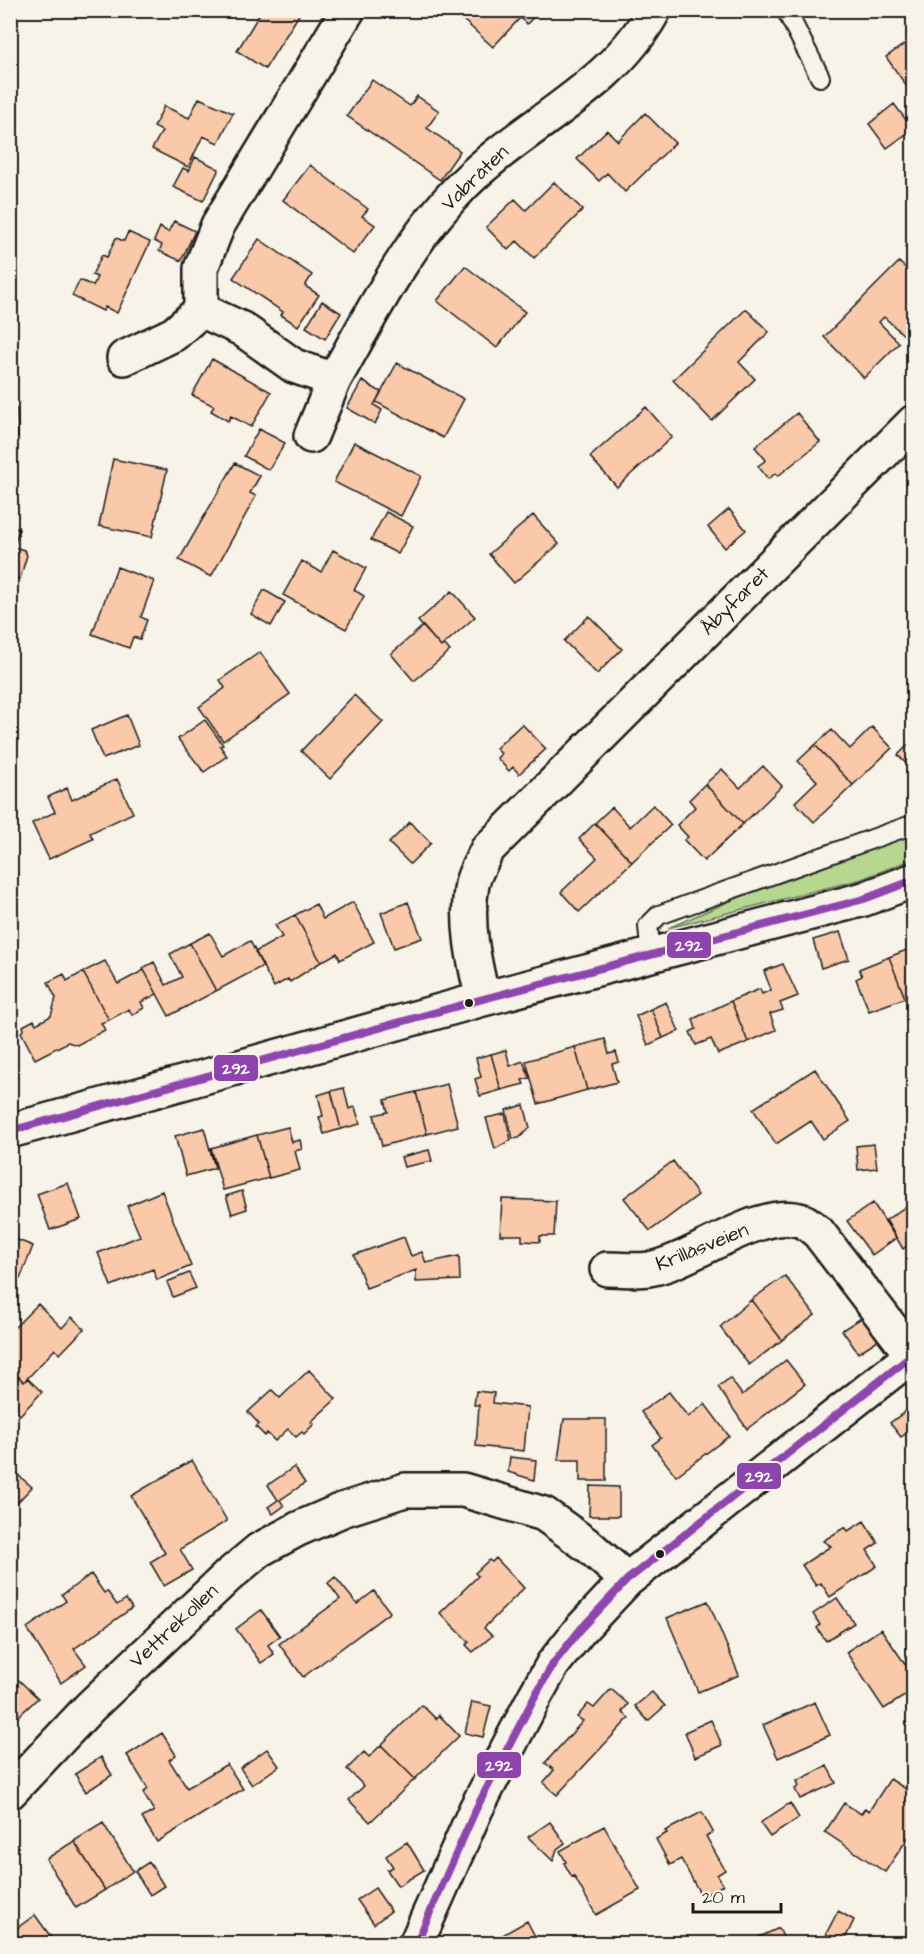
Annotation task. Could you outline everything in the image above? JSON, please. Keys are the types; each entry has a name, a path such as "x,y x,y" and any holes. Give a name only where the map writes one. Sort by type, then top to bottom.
{"street":[{"path":"124,358 174,334 201,310 201,268 218,225 348,10"},
{"name":"Vabråten","path":"310,436 334,380 381,298 430,223 464,184 514,141 603,76 643,31 654,10"},
{"path":"201,310 243,329 294,366 334,380"},
{"name":"Åbyfaret","path":"483,999 473,955 470,915 472,883 487,850 914,422"},
{"path":"10,1131 483,999 864,899 914,880"},
{"name":"Krillåsveien","path":"416,1944 476,1809 544,1680 580,1630 627,1580 913,1355 818,1232 802,1221 780,1220 746,1227 688,1257 649,1269 607,1269"},
{"name":"Vettrekollen","path":"10,1792 90,1707 228,1576 259,1550 298,1529 342,1510 405,1490 463,1490 544,1514 590,1547 627,1580"}],"lane":[{"path":"786,10 820,77"},
{"path":"651,956 648,926 659,915 914,824"}],"green space":[{"path":"913,822 913,859 862,879 668,928"}],"building":[{"path":"262,10 302,10 265,69 237,51"},
{"path":"466,10 540,10 527,24 520,18 493,47 460,17"},
{"path":"914,31 914,84 908,88 886,57 913,38 909,34"},
{"path":"372,80 410,106 417,96 439,111 427,128 460,151 440,180 347,116"},
{"path":"199,98 233,113 218,143 203,136 188,167 152,149 162,131 154,127 164,106 189,118"},
{"path":"894,104 913,129 887,148 869,124"},
{"path":"645,113 675,143 625,192 607,173 599,181 577,159 607,130 618,141"},
{"path":"195,157 219,169 203,201 173,187 183,168 189,171"},
{"path":"310,165 368,209 362,216 375,225 353,254 283,200"},
{"path":"554,182 583,210 534,258 517,241 508,250 486,227 515,199 526,210"},
{"path":"174,221 195,231 181,261 159,251 162,245 154,241 160,227 168,232"},
{"path":"128,232 150,242 117,313 105,307 103,311 72,296 80,280 93,286 97,277 92,275 102,255 107,257 116,238 124,241"},
{"path":"259,239 312,275 305,286 319,295 298,326 281,315 283,312 233,278"},
{"path":"899,262 914,276 914,329 906,337 884,317 879,322 899,343 864,378 824,337"},
{"path":"465,266 525,312 497,348 437,301"},
{"path":"322,301 341,313 325,339 306,327"},
{"path":"746,309 769,332 739,362 755,379 712,421 673,380"},
{"path":"212,359 271,392 251,427 231,416 228,421 211,411 214,406 192,395"},
{"path":"397,363 464,399 443,438 376,402"},
{"path":"362,381 381,392 374,405 382,410 375,424 347,408"},
{"path":"646,407 672,437 617,487 590,457"},
{"path":"17,409 18,437 10,437 10,410"},
{"path":"797,413 820,442 778,476 776,473 768,479 758,466 766,460 755,447"},
{"path":"259,429 285,443 269,470 244,456"},
{"path":"354,442 421,476 401,516 334,482"},
{"path":"113,459 167,470 152,537 99,526"},
{"path":"235,463 260,476 250,493 256,496 211,577 179,560"},
{"path":"729,509 746,530 725,548 708,527"},
{"path":"386,512 413,526 398,554 371,540"},
{"path":"533,515 559,544 514,583 489,554"},
{"path":"10,527 19,529 14,547 24,550 27,555 20,579 10,577"},
{"path":"333,550 366,568 354,590 364,596 346,629 283,595 302,561 321,572"},
{"path":"117,567 154,581 141,617 147,620 140,639 133,637 129,648 92,634"},
{"path":"264,590 285,602 271,626 251,614"},
{"path":"452,591 475,617 441,647 418,621"},
{"path":"589,616 622,649 597,674 564,641"},
{"path":"423,626 441,647 444,644 450,651 414,681 391,654"},
{"path":"260,652 290,694 223,741 199,707 225,688 220,680"},
{"path":"354,695 383,722 330,779 301,751"},
{"path":"127,715 139,745 103,759 91,730"},
{"path":"205,720 223,745 220,746 227,756 204,772 178,739"},
{"path":"522,724 546,749 519,774 513,767 509,771 497,758 501,754 496,748"},
{"path":"872,727 892,748 853,785 815,745 832,730 850,749"},
{"path":"911,742 914,746 914,772 898,755"},
{"path":"815,745 853,785 814,822 795,802 817,781 798,761"},
{"path":"763,766 782,786 743,824 705,784 722,769 740,788"},
{"path":"117,779 133,813 90,833 93,839 49,859 32,823 55,812 48,797 67,788 72,800"},
{"path":"705,784 743,824 704,861 684,840 688,837 677,825 695,807 689,800"},
{"path":"653,805 671,825 632,862 595,823 612,807 630,827"},
{"path":"410,822 431,843 410,864 389,843"},
{"path":"595,823 632,862 579,912 561,892 597,858 579,839"},
{"path":"353,902 374,942 340,960 337,953 321,962 295,915 316,904 323,919"},
{"path":"408,902 422,938 394,948 381,913"},
{"path":"295,915 321,962 290,982 288,979 274,987 255,952 282,937 275,925"},
{"path":"840,932 849,959 821,968 813,940"},
{"path":"210,933 223,956 250,941 263,966 216,991 190,943"},
{"path":"190,943 216,991 169,1016 143,968 154,962 166,985 182,977 170,954"},
{"path":"914,947 914,995 905,998 889,957"},
{"path":"889,957 905,998 869,1011 856,979 862,976 859,969"},
{"path":"105,961 118,984 144,970 157,994 141,1002 144,1008 132,1015 129,1009 109,1020 83,972"},
{"path":"783,964 798,996 780,1003 783,1010 770,1014 776,1030 748,1042 731,1001 760,989 762,994 771,990 764,971"},
{"path":"83,972 109,1020 101,1023 105,1030 77,1045 68,1042 35,1059 21,1032 24,1030 23,1026 34,1020 36,1024 51,1016 56,998 48,982 64,974 67,981"},
{"path":"731,1001 748,1042 718,1054 711,1039 696,1045 690,1032 696,1029 693,1019"},
{"path":"666,1002 679,1031 663,1038 651,1009"},
{"path":"651,1009 663,1038 648,1045 636,1016"},
{"path":"605,1039 609,1054 616,1052 619,1062 612,1064 617,1082 587,1090 575,1047"},
{"path":"575,1047 587,1090 538,1104 526,1061"},
{"path":"506,1050 510,1066 523,1061 530,1078 522,1080 524,1084 501,1090 491,1054"},
{"path":"491,1054 501,1090 480,1096 475,1079 481,1077 476,1058"},
{"path":"815,1069 850,1121 823,1139 811,1121 776,1144 753,1109"},
{"path":"447,1084 458,1126 427,1134 416,1092"},
{"path":"344,1088 349,1109 355,1107 360,1124 341,1129 331,1091"},
{"path":"331,1091 341,1129 324,1134 319,1117 323,1116 318,1095"},
{"path":"416,1092 427,1134 382,1146 374,1115 388,1112 385,1100"},
{"path":"524,1105 530,1128 519,1138 513,1139 506,1110"},
{"path":"505,1114 511,1140 495,1149 486,1118"},
{"path":"288,1127 292,1142 300,1140 302,1149 295,1151 300,1170 269,1178 257,1135"},
{"path":"204,1128 215,1168 186,1176 175,1136"},
{"path":"257,1135 269,1178 223,1190 211,1148"},
{"path":"874,1144 877,1168 858,1170 856,1146"},
{"path":"429,1150 432,1161 404,1167 401,1157"},
{"path":"673,1161 698,1195 650,1231 624,1198"},
{"path":"68,1183 81,1219 50,1230 37,1194"},
{"path":"162,1191 191,1266 157,1280 153,1269 111,1286 98,1253 140,1236 127,1206"},
{"path":"242,1191 247,1209 232,1214 226,1196"},
{"path":"502,1199 556,1201 554,1236 540,1236 540,1242 522,1241 522,1235 500,1235"},
{"path":"914,1201 914,1241 903,1249 886,1220"},
{"path":"873,1203 896,1238 872,1255 847,1221"},
{"path":"10,1237 33,1246 20,1279 10,1275"},
{"path":"404,1237 411,1256 422,1252 426,1263 459,1256 460,1280 416,1282 416,1270 366,1288 354,1255"},
{"path":"189,1273 196,1288 173,1297 167,1282"},
{"path":"785,1276 815,1315 782,1340 751,1300"},
{"path":"751,1300 782,1340 749,1365 720,1327"},
{"path":"38,1304 62,1328 72,1317 84,1329 60,1354 55,1349 24,1382 10,1369 10,1332"},
{"path":"863,1317 878,1340 858,1353 842,1330"},
{"path":"786,1360 805,1384 747,1429 718,1387 730,1378 742,1395"},
{"path":"309,1370 336,1399 311,1422 314,1424 304,1434 302,1432 296,1437 288,1429 275,1441 267,1433 265,1436 256,1427 259,1424 248,1412 272,1390 280,1398"},
{"path":"14,1372 24,1382 27,1378 42,1392 20,1415 10,1406 10,1375"},
{"path":"476,1391 494,1393 493,1403 528,1407 524,1451 476,1446 479,1405 474,1405"},
{"path":"669,1392 688,1417 705,1404 729,1436 676,1476 652,1445 661,1438 641,1412"},
{"path":"914,1405 914,1428 901,1437 890,1423"},
{"path":"564,1419 606,1419 606,1481 580,1481 580,1460 558,1460"},
{"path":"510,1457 536,1460 534,1480 508,1472"},
{"path":"192,1460 227,1521 180,1549 192,1570 164,1586 150,1562 165,1553 131,1496"},
{"path":"294,1467 305,1483 280,1500 284,1506 273,1514 268,1507 278,1500 268,1485"},
{"path":"10,1468 32,1487 10,1510"},
{"path":"590,1486 619,1487 619,1516 589,1516"},
{"path":"864,1521 878,1543 867,1550 877,1566 830,1597 821,1583 816,1586 802,1565 831,1546 823,1541 845,1527 848,1531"},
{"path":"496,1558 524,1588 484,1628 492,1636 473,1652 466,1645 469,1642 440,1613 478,1576 475,1573 489,1560 492,1562"},
{"path":"91,1574 104,1593 107,1591 117,1605 126,1599 132,1608 74,1649 86,1665 61,1683 27,1628 66,1601 62,1595"},
{"path":"335,1577 357,1604 374,1591 390,1612 303,1677 279,1644 340,1599 328,1583"},
{"path":"837,1598 854,1623 826,1641 817,1628 820,1625 813,1614"},
{"path":"708,1601 739,1675 698,1692 667,1618"},
{"path":"261,1610 280,1636 268,1645 274,1654 261,1663 236,1629"},
{"path":"881,1629 914,1677 914,1690 884,1709 846,1652"},
{"path":"10,1672 38,1698 10,1724"},
{"path":"611,1689 628,1704 622,1712 629,1718 557,1795 543,1783 554,1770 545,1763 583,1721 577,1717 588,1704 594,1708"},
{"path":"652,1692 665,1706 648,1721 635,1706"},
{"path":"472,1702 491,1706 483,1737 465,1733"},
{"path":"815,1702 830,1735 778,1758 763,1725"},
{"path":"422,1705 436,1719 439,1715 459,1736 415,1779 381,1745"},
{"path":"711,1720 722,1745 695,1757 685,1732"},
{"path":"162,1733 176,1755 169,1760 187,1788 227,1764 243,1789 157,1842 142,1818 154,1811 143,1793 148,1789 127,1755"},
{"path":"381,1745 415,1779 370,1822 349,1800 364,1786 347,1769 364,1752 369,1757"},
{"path":"267,1749 279,1766 252,1785 240,1768"},
{"path":"101,1757 112,1775 86,1792 75,1774"},
{"path":"827,1766 836,1783 800,1799 795,1789 799,1786 797,1781"},
{"path":"890,1779 914,1794 914,1829 885,1872 825,1832 844,1803 861,1814 865,1808 869,1811"},
{"path":"790,1803 799,1818 770,1837 760,1823"},
{"path":"702,1812 713,1832 706,1836 725,1870 717,1875 723,1885 702,1897 681,1859 670,1865 656,1839 667,1833 665,1831"},
{"path":"550,1822 565,1843 557,1849 553,1861 528,1837"},
{"path":"103,1823 133,1871 105,1890 74,1841"},
{"path":"604,1826 640,1890 596,1915 564,1863 566,1862 560,1851"},
{"path":"74,1841 105,1890 76,1908 46,1859"},
{"path":"407,1842 424,1870 398,1886 387,1870 393,1867 386,1856"},
{"path":"149,1862 164,1886 150,1895 135,1871"},
{"path":"375,1888 391,1911 374,1924 357,1900"},
{"path":"838,1911 854,1920 843,1943 826,1934"},
{"path":"35,1915 56,1944 15,1944 10,1933"},
{"path":"527,1921 539,1944 496,1944 494,1940"},
{"path":"779,1928 786,1944 760,1944 757,1938"},
{"path":"103,1936 112,1944 96,1944"}],"transit line":[{"name":"292","path":"10,1131 483,999 864,899 914,880"},
{"name":"292","path":"416,1944 476,1809 535,1696 553,1664 580,1630 627,1580 914,1354"}]}
